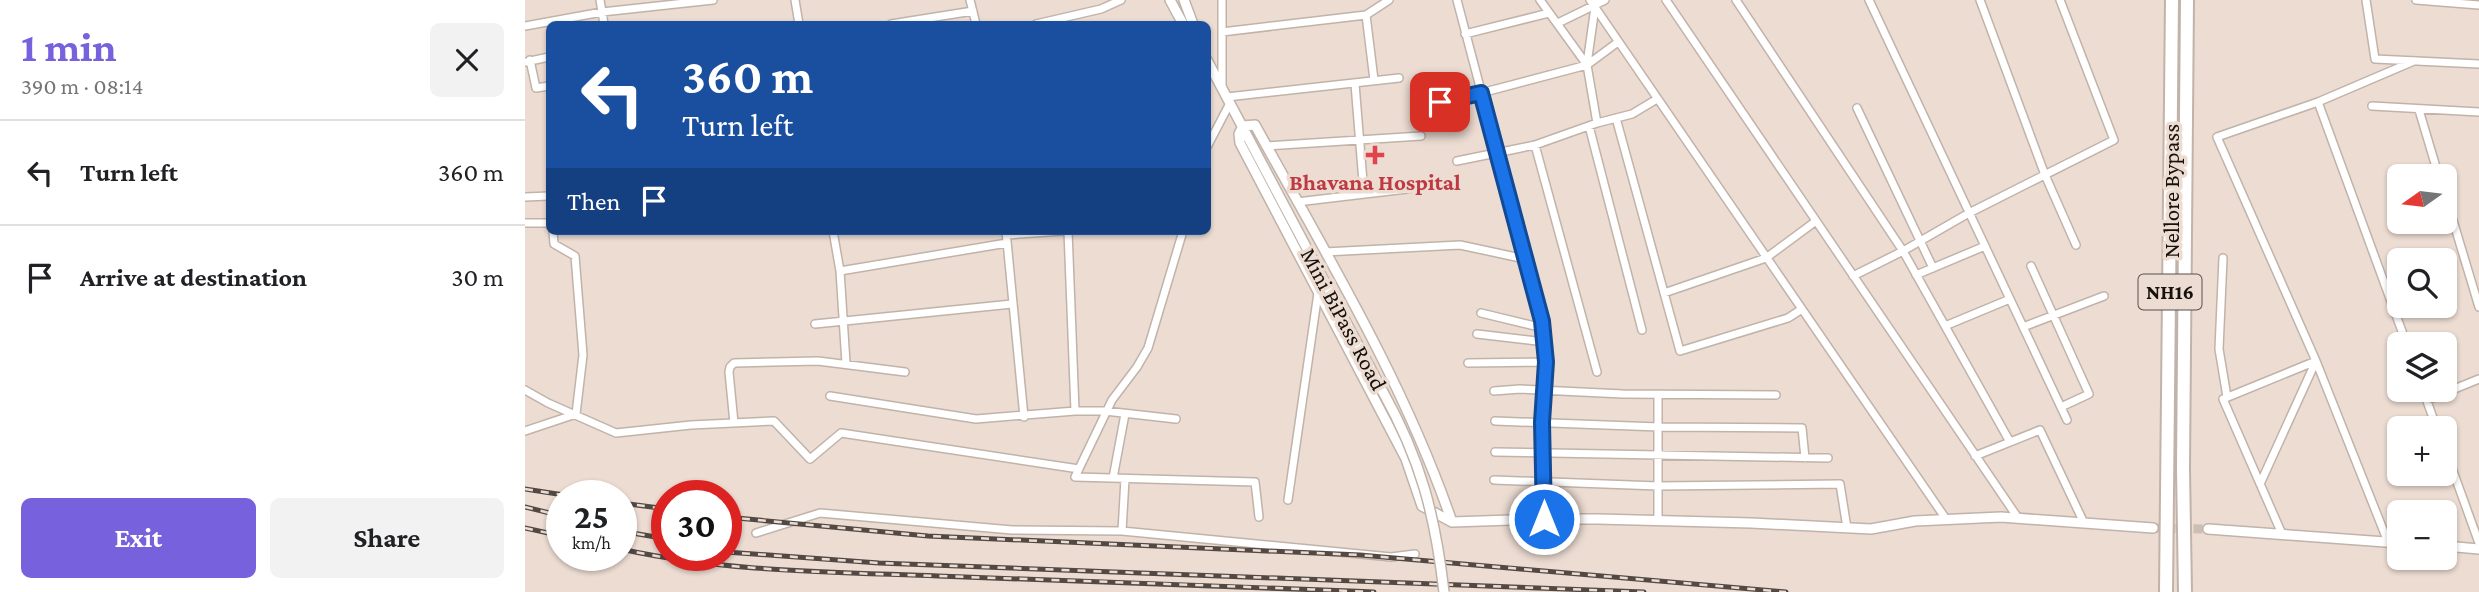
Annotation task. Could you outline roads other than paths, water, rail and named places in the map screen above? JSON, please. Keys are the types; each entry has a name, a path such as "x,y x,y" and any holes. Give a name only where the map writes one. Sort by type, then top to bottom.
{"highway":[{"name":"Nellore Bypass","path":"2166,588 2172,0"},
{"name":"Nellore Bypass","path":"2185,587 2183,468 2187,0"}],"street":[{"path":"600,0 604,21"},
{"path":"552,21 602,12 713,0"},
{"path":"795,0 798,21"},
{"path":"970,0 975,21"},
{"path":"1048,21 1101,9 1121,0"},
{"path":"1170,0 1181,21"},
{"path":"1184,0 1192,21"},
{"path":"1211,137 1227,96 1222,0"},
{"path":"1222,32 1366,15 1389,0"},
{"path":"1457,0 1543,328 1546,362 1542,422 1544,519"},
{"path":"1540,0 1587,65"},
{"path":"1558,23 1593,2 1605,0"},
{"path":"1666,0 2018,518"},
{"path":"1736,0 1903,251 2010,442"},
{"path":"1869,0 2067,420"},
{"path":"1980,0 2045,175 2076,245"},
{"path":"1853,276 1969,213 2115,140 2060,0"},
{"path":"2366,0 2375,60 2479,64"},
{"path":"2416,0 2479,5"},
{"path":"1593,2 1946,519"},
{"path":"1593,2 1587,65 1593,125 1642,330"},
{"path":"910,21 973,11"},
{"path":"1465,34 1549,13"},
{"path":"1366,15 1374,80"},
{"path":"525,26 546,22"},
{"path":"1419,107 1587,65 1618,42"},
{"path":"546,58 528,61 536,88 546,86"},
{"path":"2387,539 2316,361 2217,137 2318,102 2414,61"},
{"name":"Mini BiPass Road","path":"1211,67 1400,423 1424,481 1437,536 1444,592"},
{"path":"1227,96 1399,78"},
{"path":"1355,84 1364,194"},
{"path":"1457,161 1535,145 1632,114 1657,99"},
{"path":"2318,102 2402,332"},
{"path":"2372,106 2479,112"},
{"path":"1857,107 1933,268"},
{"path":"2419,110 2435,164"},
{"path":"1616,118 1680,351 1788,318 1802,309"},
{"path":"1452,522 1433,468 1399,392 1255,125 1243,126 1239,134 1240,143 1406,459 1422,506 1452,522 1544,519 1658,520 1871,529 1915,521 2018,518 2153,528"},
{"path":"1266,146 1421,136"},
{"path":"1535,145 1597,372"},
{"path":"1297,202 1425,187"},
{"path":"525,197 546,196"},
{"path":"1664,293 1766,258 1816,221"},
{"path":"525,223 546,223"},
{"path":"2457,234 2479,307"},
{"path":"553,235 554,244 575,256 583,355 576,414"},
{"path":"834,235 840,271 846,363"},
{"path":"1065,235 1075,411"},
{"path":"1182,235 1148,348 1105,411 1075,477 1255,482 1259,517"},
{"path":"840,271 1007,236 1024,416"},
{"path":"1325,252 1460,245 1525,259"},
{"path":"1916,275 1985,246"},
{"path":"2223,258 2219,349 2228,397"},
{"path":"2031,266 2089,394 2061,407"},
{"path":"1288,500 1319,292"},
{"path":"2023,327 2104,296"},
{"path":"1945,326 2010,299"},
{"path":"815,324 1012,304"},
{"path":"1481,313 1543,328"},
{"path":"1477,334 1545,342"},
{"path":"734,423 729,372 734,363 818,361 905,372"},
{"path":"2282,534 2223,399 2316,361"},
{"path":"2260,484 2316,361"},
{"path":"1468,363 1546,362"},
{"path":"2457,388 2479,379"},
{"path":"525,390 616,433 775,421 810,459 841,433 1079,469"},
{"path":"1494,391 1776,395"},
{"path":"1658,394 1658,520"},
{"path":"830,396 976,419 1075,411 1105,411 1176,419"},
{"path":"525,431 576,414"},
{"path":"1113,478 1125,414"},
{"path":"1495,421 1658,427 1803,428 1805,457"},
{"path":"1975,456 2041,430 2084,523"},
{"path":"1495,452 1828,458"},
{"path":"1122,531 1125,479"},
{"path":"1494,480 1658,486 1840,484 1847,528"},
{"path":"2457,483 2479,546 2457,546"},
{"path":"755,533 820,513 1012,530 1122,531 1391,557 1415,554"},
{"path":"2208,529 2387,542"}],"tunnel":[{"path":"2153,528 2208,529"}],"railway":[{"path":"525,489 546,492"},
{"path":"637,505 651,507"},
{"path":"525,507 546,512"},
{"path":"742,519 928,536 1360,555 1786,592"},
{"path":"525,528 546,533"},
{"path":"637,534 651,536"},
{"path":"637,552 779,570 1374,592"},
{"path":"742,553 879,563 1644,592"}],"place":[{"name":"Bhavana Hospital","path":"1375,155"}]}
